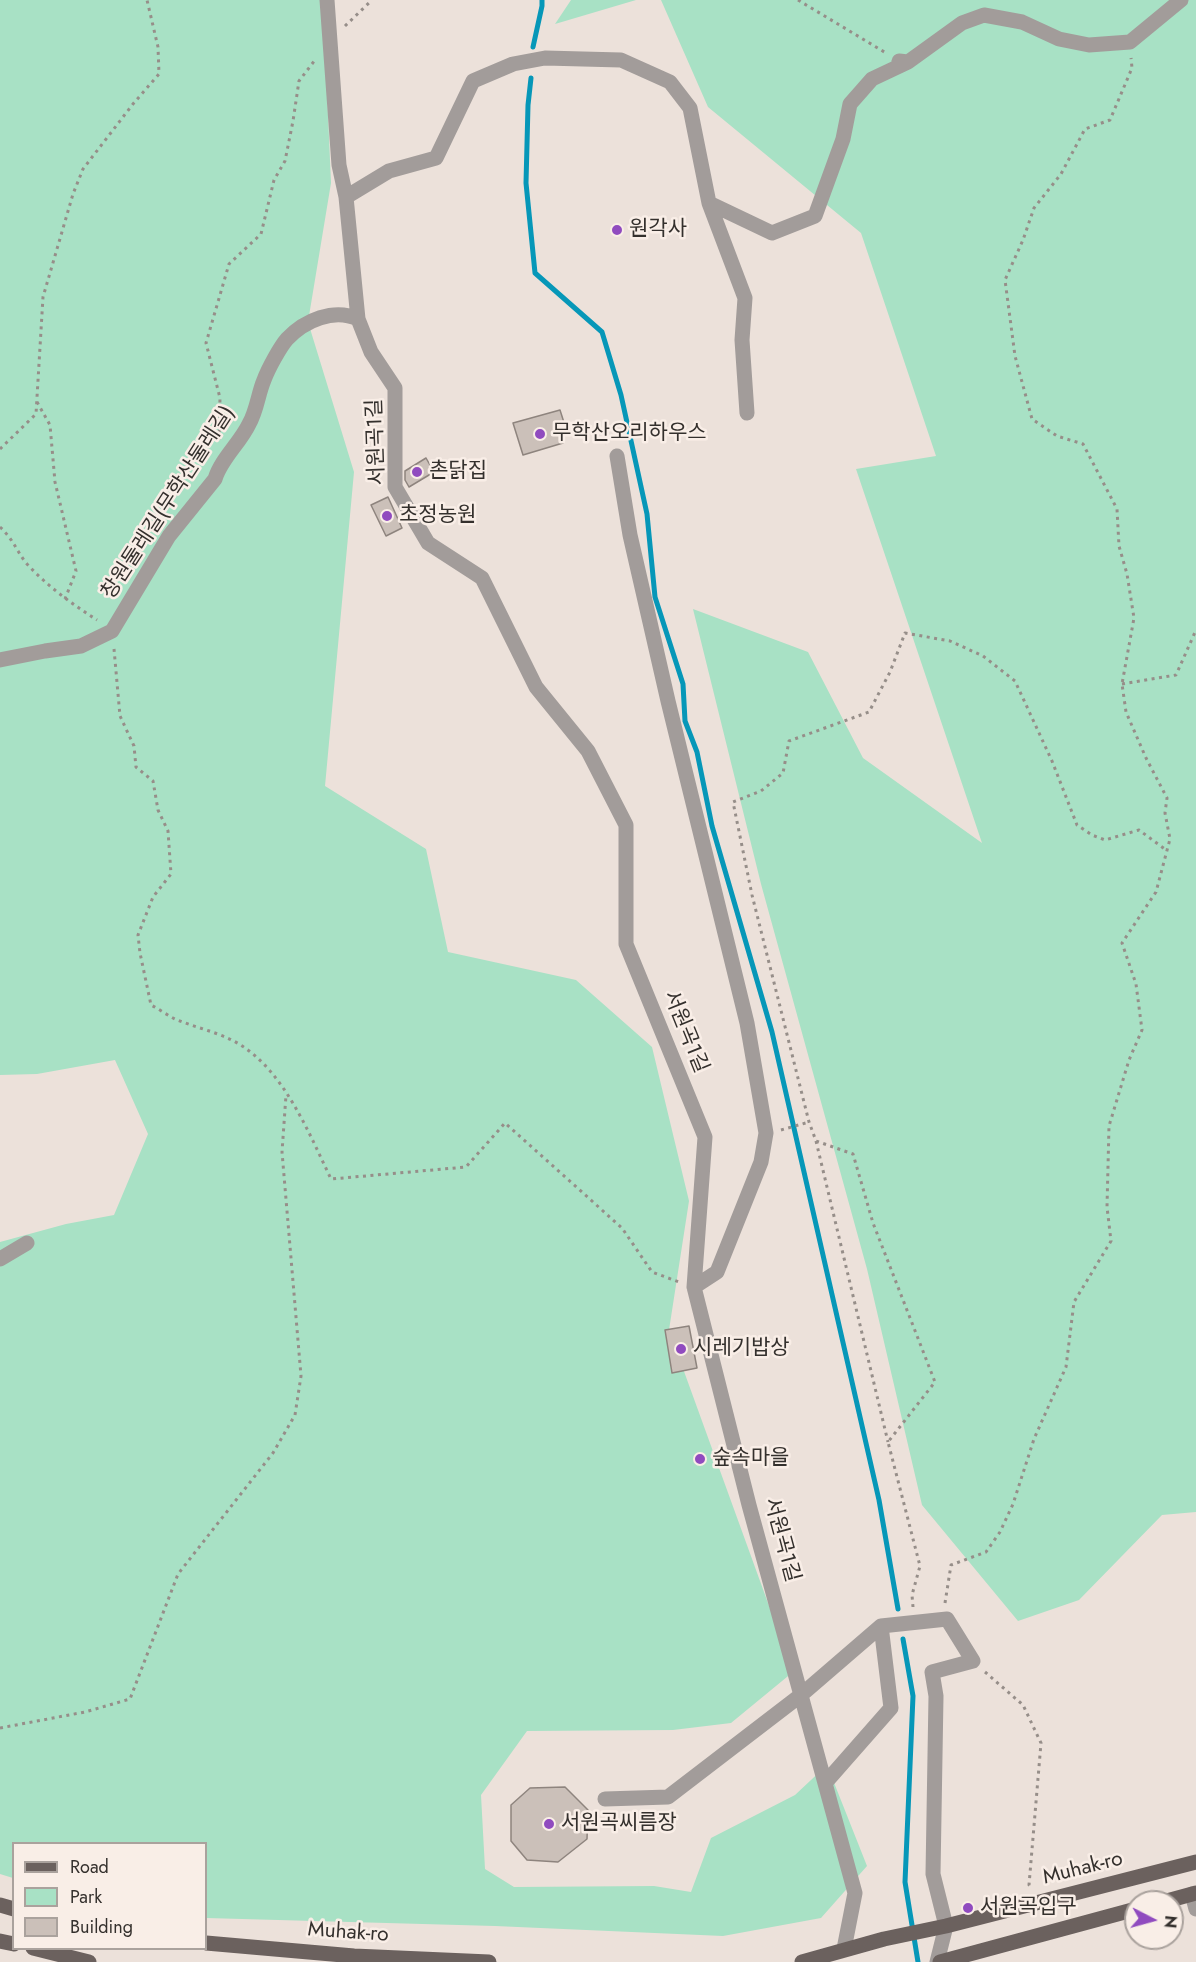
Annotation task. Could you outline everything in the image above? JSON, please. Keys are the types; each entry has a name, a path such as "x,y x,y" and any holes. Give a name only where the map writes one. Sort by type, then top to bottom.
{"main road":[{"name":"Muhak-ro","path":"844,1949 946,1926 1196,1862"},
{"path":"938,1962 1124,1912"},
{"name":"Muhak-ro","path":"207,1943 354,1956 489,1962"},
{"path":"802,1962 844,1949"},
{"path":"41,1950 89,1962"}],"street":[{"name":"서원곡1길","path":"327,0 339,165 346,197 358,320 371,352 395,388 395,487 428,543 482,578 536,687 588,752 626,825 626,944 705,1137 694,1287 746,1494 855,1893 844,1949"},
{"path":"709,203 772,232 815,216 843,139 850,104 872,79 962,23 984,15 1022,22 1059,39 1089,45 1130,42 1181,0"},
{"path":"346,197 389,171 436,158 473,81 513,63 545,58 621,60 670,82 690,108 709,203 745,298 742,340 747,413"},
{"name":"창원둘레길(무학산둘레길)","path":"112,631 169,536 215,479 218,467 230,454 250,422 264,378 286,340 317,318 347,314 358,320"},
{"path":"617,456 630,535 668,701 747,1023 766,1133 761,1162 717,1272 694,1287"},
{"path":"0,660 81,646 112,631"},
{"path":"0,1259 27,1243"},
{"path":"605,1800 668,1797 801,1695 882,1626 947,1620 973,1661 932,1672 936,1696 933,1874 946,1926 938,1962"},
{"path":"826,1782 891,1708 882,1626"}],"path":[{"path":"0,449 36,414 43,297 83,169 159,74 158,47 147,0"},
{"path":"218,467 220,398 206,343 229,264 261,234 274,180 285,161 298,81 329,41 372,0"},
{"path":"798,0 903,61"},
{"path":"943,1620 951,1564 986,1552 1000,1532 1013,1504 1034,1439 1066,1366 1074,1302 1111,1241 1107,1207 1109,1126 1129,1060 1142,1030 1136,984 1122,943 1156,892 1170,839 1165,813 1167,798 1126,712 1122,684 1134,618 1127,574 1119,546 1117,509 1083,444 1057,436 1032,419 1015,356 1005,280 1035,208 1061,174 1085,129 1110,120 1132,68 1130,42"},
{"path":"36,400 50,425 55,482 76,571 65,599"},
{"path":"0,527 12,537 26,563 65,599 112,631 120,716 134,746 136,767 153,782 158,810 168,831 171,852 171,874 153,897 138,935 151,1005 175,1019 208,1029 259,1057 286,1092 331,1179 466,1167 506,1123 622,1228 652,1272 694,1287"},
{"path":"1122,684 1176,675 1196,630"},
{"path":"914,1623 912,1595 920,1566 816,1141 809,1122 752,895 733,802 761,791 783,773 789,741 869,712 890,672 905,633 950,641 983,656 1015,681 1052,761 1077,825 1105,840 1139,830 1166,850"},
{"path":"0,1728 85,1712 130,1700 178,1574 273,1452 295,1415 301,1376 282,1152 286,1092"},
{"path":"777,1131 809,1122"},
{"path":"816,1141 853,1154 873,1223 934,1382 888,1442"},
{"path":"973,1661 1023,1705 1041,1743 1029,1885 1052,1899"}],"green space":[{"path":"0,0 323,0 331,183 308,322 354,472 325,786 426,849 448,952 576,980 652,1047 689,1201 669,1330 793,1672 731,1723 673,1730 527,1731 481,1795 485,1869 514,1887 654,1886 691,1892 711,1838 795,1795 827,1765 867,1866 821,1918 723,1936 495,1926 207,1918 207,1842 12,1842 12,1878 0,1874 0,1242 66,1224 114,1215 148,1134 115,1060 37,1074 0,1075"},
{"path":"571,0 636,0 555,24"},
{"path":"661,0 1196,0 1196,1512 1162,1515 1079,1600 1018,1621 922,1505 867,1269 761,884 693,609 808,652 863,758 982,843 856,469 936,456 861,233 708,107"}],"building":[{"name":"무학산오리하우스","path":"560,410 567,432 561,435 563,443 523,455 513,423"},
{"name":"촌닭집","path":"426,458 434,472 409,487 405,480 405,471"},
{"name":"초정농원","path":"388,497 402,528 386,536 371,505"},
{"name":"시레기밥상","path":"689,1326 697,1368 672,1373 665,1330"},
{"name":"서원곡씨름장","path":"565,1787 588,1810 587,1839 558,1862 527,1860 511,1841 511,1805 530,1788"}],"waterway":[{"path":"533,47 542,0"},
{"path":"531,78 526,183 535,273 602,332 621,395 647,514 655,597 683,684 685,721 697,752 712,826 772,1032 879,1500 898,1609"},
{"path":"903,1639 913,1696 905,1882 918,1962"}],"place":[{"name":"원각사","path":"617,230"},
{"name":"무학산오리하우스","path":"540,434"},
{"name":"촌닭집","path":"417,472"},
{"name":"초정농원","path":"387,516"},
{"name":"시레기밥상","path":"681,1349"},
{"name":"숲속마을","path":"700,1459"},
{"name":"서원곡씨름장","path":"549,1824"},
{"name":"서원곡입구","path":"968,1908"}]}
